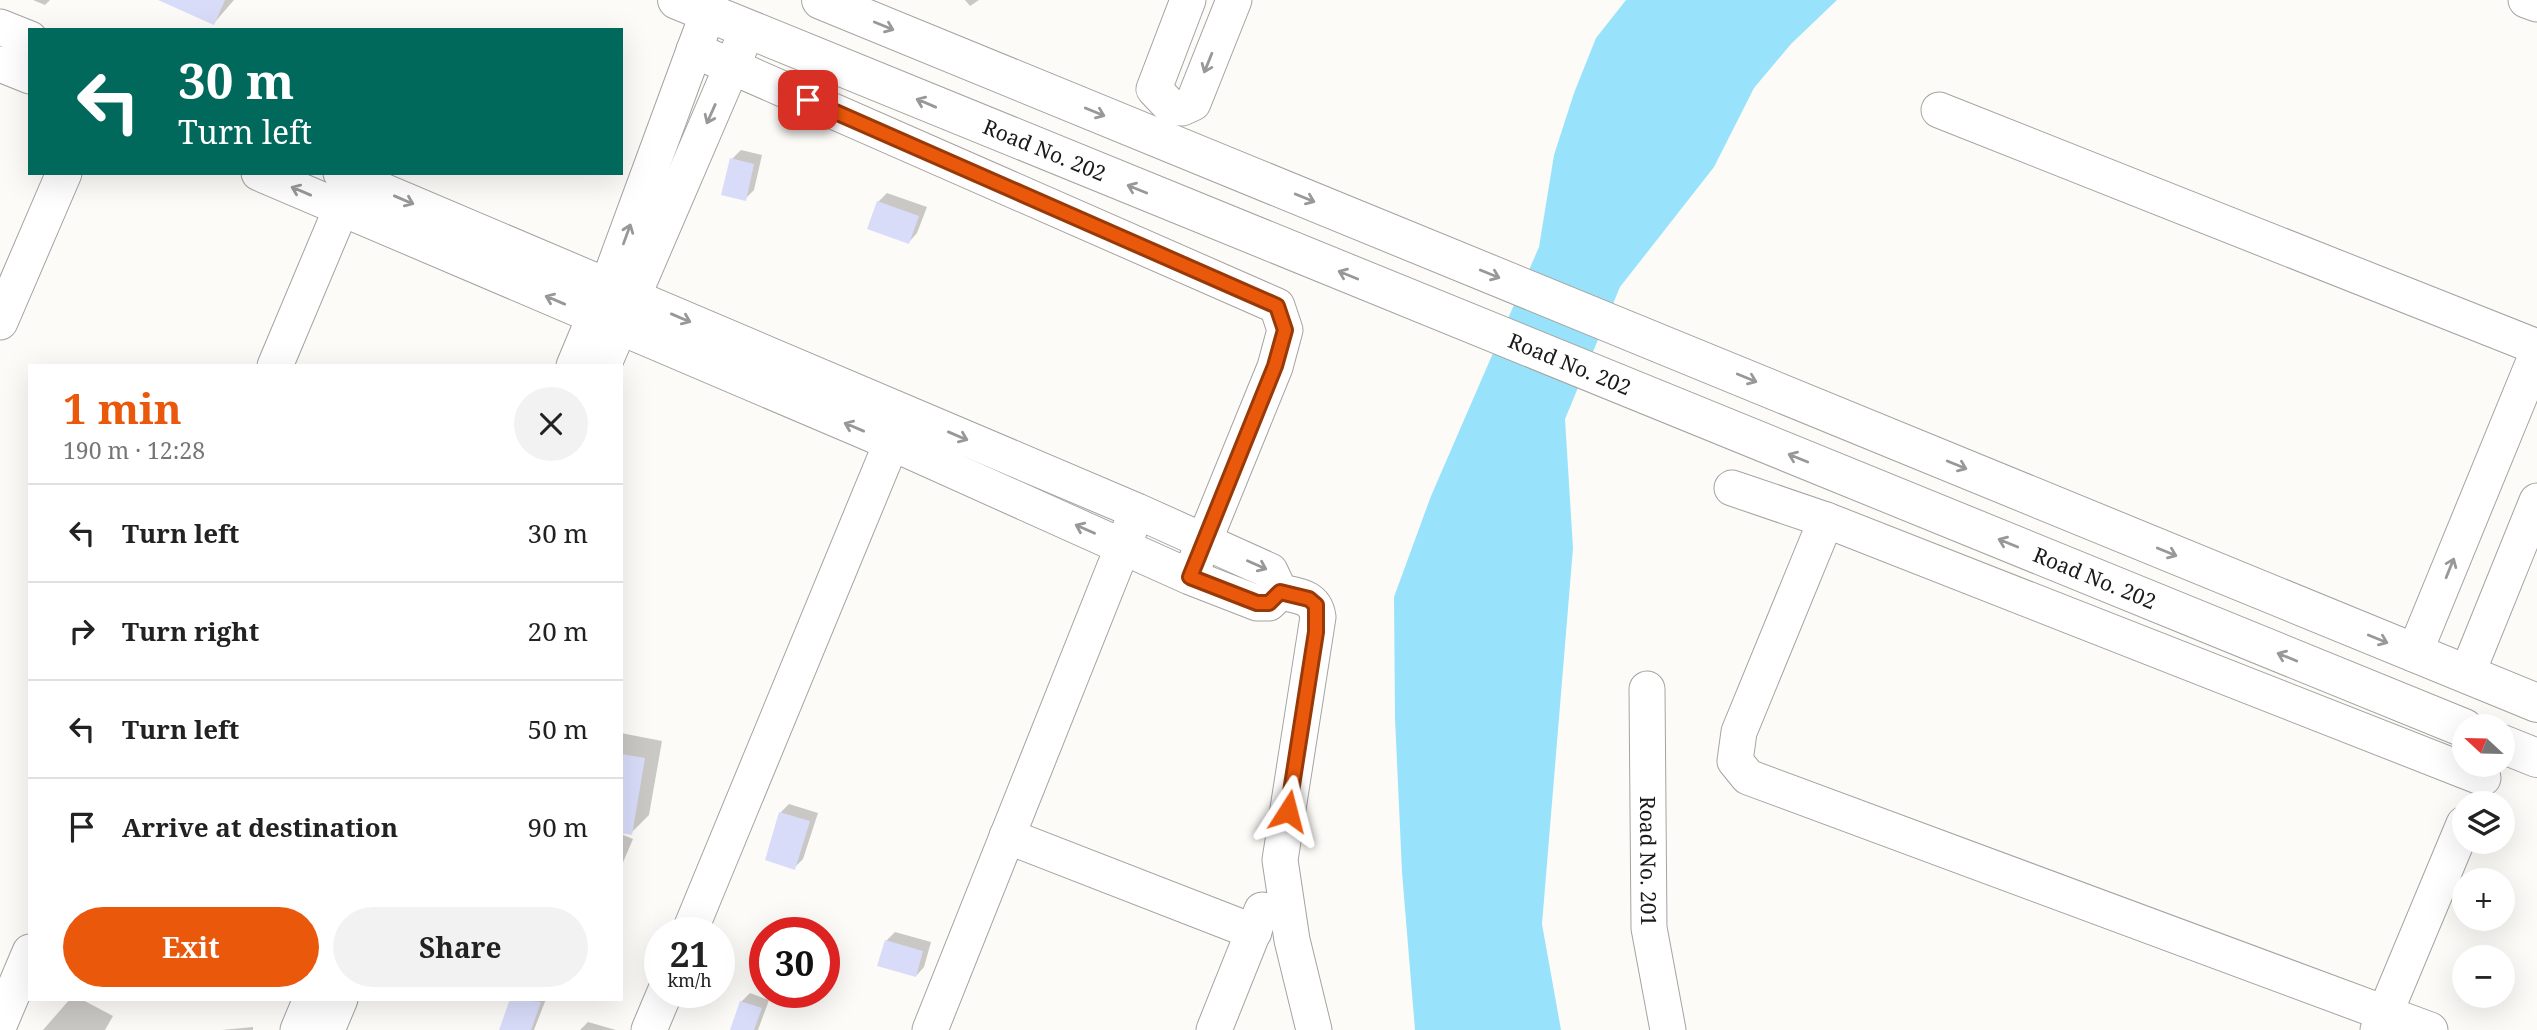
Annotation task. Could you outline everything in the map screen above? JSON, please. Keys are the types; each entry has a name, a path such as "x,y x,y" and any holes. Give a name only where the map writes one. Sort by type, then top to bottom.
{"street":[{"path":"821,0 2537,703"},
{"path":"1188,0 1154,89 1171,107 1182,108 1193,103 1234,0"},
{"path":"2526,0 2537,5"},
{"path":"603,364 613,307 694,50 693,6"},
{"name":"Road No. 202","path":"693,6 1411,301 2452,723"},
{"path":"0,27 28,38"},
{"path":"575,364 613,307 748,29"},
{"path":"694,50 1277,306 1285,330 1275,366 1190,577"},
{"path":"0,64 28,75"},
{"path":"1939,110 2537,347"},
{"path":"0,322 63,175"},
{"path":"264,175 341,209 613,307 898,428 1137,511 1270,571 1280,592"},
{"path":"345,175 613,307"},
{"path":"276,364 341,209"},
{"path":"2414,654 2537,354"},
{"path":"898,428 1190,577 1257,603 1269,603 1280,592"},
{"path":"696,917 898,428"},
{"path":"1732,488 1826,520 2481,782"},
{"path":"2468,674 2537,501"},
{"path":"930,1030 1137,511"},
{"path":"1826,520 1739,732 1735,761 1748,777 2381,1021 2430,1030"},
{"path":"1214,1030 1280,860 1318,617 1316,605 1309,599 1280,592"},
{"name":"Road No. 201","path":"1647,689 1649,928 1668,1030"},
{"path":"2515,749 2537,758"},
{"path":"1007,836 1254,932"},
{"path":"2381,1021 2452,852"},
{"path":"1280,860 1292,940 1314,1030"},
{"path":"0,1023 28,957"},
{"path":"298,1030 310,1001"},
{"path":"327,1030 339,1001"},
{"path":"649,1030 658,1008"}],"water":[{"path":"1626,0 1837,0 1791,44 1754,88 1714,167 1620,287 1565,419 1573,548 1542,924 1561,1030 1415,1030 1402,872 1395,718 1394,597 1431,496 1539,247 1554,155 1574,93 1596,38"}],"building":[{"path":"158,0 225,0 214,25"},
{"path":"730,158 754,164 746,201 721,195"},
{"path":"877,201 919,216 909,244 867,229"},
{"path":"623,754 645,758 632,835 623,833"},
{"path":"779,812 810,821 795,870 765,860"},
{"path":"885,940 923,951 916,977 877,966"},
{"path":"509,1001 541,1002 531,1030 499,1030"},
{"path":"740,1001 749,1004 749,1008 762,1008 754,1030 730,1030"}],"route":[{"path":"808,100 1277,306 1285,330 1275,366 1190,577 1257,603 1269,603 1280,592 1309,599 1316,605 1316,632 1288,811"}]}
